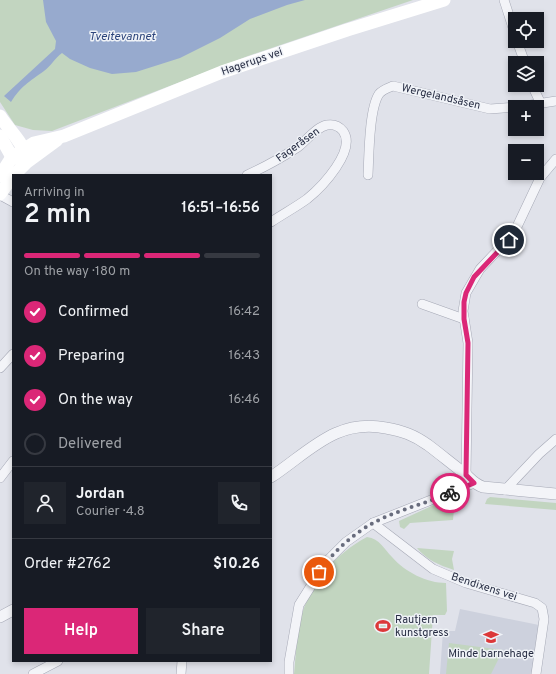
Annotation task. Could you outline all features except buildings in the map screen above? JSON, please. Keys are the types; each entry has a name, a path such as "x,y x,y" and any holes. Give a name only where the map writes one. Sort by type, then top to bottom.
{"main road":[{"name":"Hagerups vei","path":"0,176 12,157 34,143 64,136 222,72 347,30 444,0"},
{"path":"0,116 8,129 24,148 27,162"},
{"path":"0,136 12,157 27,162"},
{"name":"Hagerups vei","path":"14,174 27,162 64,136"},
{"name":"Hagerups vei","path":"0,194 12,176"}],"street":[{"path":"504,0 508,12"},
{"name":"Wergelandsåsen","path":"368,175 369,143 374,110 376,101 383,90 393,86 490,109 508,108"},
{"name":"Wergelandsåsen","path":"544,103 556,101"},
{"name":"Fageråsen","path":"249,174 268,166 299,147 323,126 328,124 339,127 346,138 347,145 343,156 318,190 272,221"},
{"path":"466,475 468,343 464,319 464,302 469,286 480,269 514,233 540,178 556,159"},
{"path":"0,194 12,201"},
{"path":"422,304 464,319"},
{"path":"0,368 12,355"},
{"path":"272,476 332,434 354,427 370,426 408,432 420,439 474,483 491,489 556,494"},
{"path":"505,490 539,454 556,439"},
{"path":"0,478 12,463"},
{"path":"289,674 289,662 299,605 326,562 346,542 373,523 474,483"},
{"name":"Bendixens vei","path":"373,523 433,569 466,583 535,603 542,608 544,619 536,674"},
{"path":"0,616 12,610"},
{"path":"33,674 56,662"},
{"path":"181,674 182,662"}],"shaded area":[{"name":"Minde barnehage","path":"460,609 539,625 537,658 531,674 440,674 443,631 455,631"}],"green space":[{"path":"0,0 413,0 248,56 52,131 33,130 15,125 0,102"},
{"path":"490,497 556,503 556,510 485,504 487,499"},
{"path":"449,498 454,509 453,520 410,523 404,529 400,527 399,521"},
{"name":"Rautjern kunstgress","path":"367,537 379,542 397,562 410,572 424,579 446,583 447,611 445,615 433,615 429,674 294,674 299,625 305,605 317,581 344,552"},
{"path":"417,548 454,551 452,559 454,570 434,562"},
{"path":"449,643 503,650 491,674 446,674"}],"water":[{"name":"Tveitevannet","path":"43,0 305,0 250,19 220,38 180,58 136,72 112,74 90,68 70,59 62,53 46,69 22,88 11,102 4,96 55,49 56,41 46,22"}],"way so far":[{"path":"319,572 326,562 346,542 373,523 450,493"}],"place":[{"name":"Rautjern kunstgress","path":"383,626"},
{"name":"Minde barnehage","path":"491,637"}],"route":[{"path":"450,493 474,483 466,475 468,343 463,311 466,293 480,269 509,240"}]}
